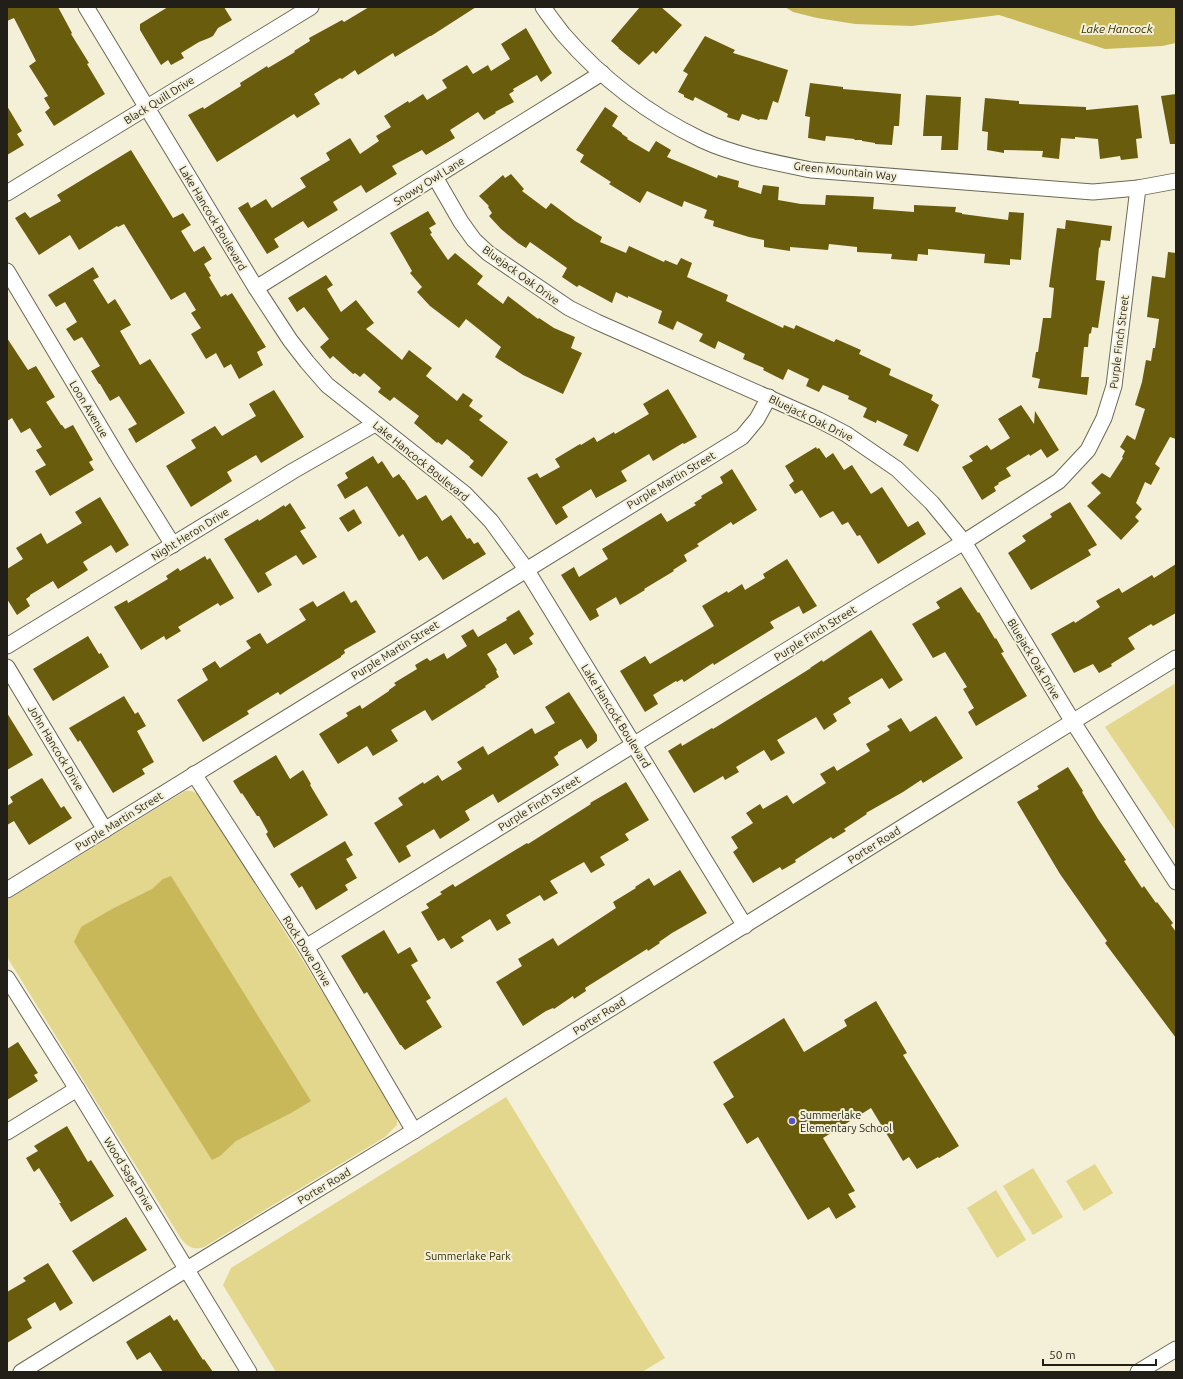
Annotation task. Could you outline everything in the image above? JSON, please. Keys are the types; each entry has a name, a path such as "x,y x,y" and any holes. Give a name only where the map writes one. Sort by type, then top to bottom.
{"street":[{"name":"Lake Hancock Boulevard","path":"86,7 256,288 290,340 327,385 465,494 491,521 526,569 745,926"},
{"name":"Black Quill Drive","path":"7,193 311,7"},
{"name":"Green Mountain Way","path":"543,7 562,34 602,73 644,106 675,126 703,141 734,152 811,170 1092,192 1138,188 1176,181"},
{"name":"Snowy Owl Lane","path":"256,288 602,73"},
{"name":"Bluejack Oak Drive","path":"435,177 461,222 474,240 488,253 569,308 597,322 769,397 846,434 897,469 932,503 964,542 1073,722 1176,882"},
{"name":"Purple Finch Street","path":"306,947 869,599 964,542 1059,481 1088,450 1104,418 1114,386 1138,188"},
{"name":"Loon Avenue","path":"7,271 173,545"},
{"name":"Purple Martin Street","path":"7,890 742,437 758,419 769,397"},
{"name":"Night Heron Drive","path":"7,646 293,471 375,424"},
{"name":"Porter Road","path":"21,1372 414,1131 1176,658"},
{"name":"John Hancock Drive","path":"7,667 105,830"},
{"name":"Rock Dove Drive","path":"194,774 306,947 414,1131"},
{"name":"Wood Sage Drive","path":"7,978 77,1089 249,1372"},
{"path":"7,1132 77,1089"},
{"path":"1138,1372 1176,1349"}],"green space":[{"path":"1176,683 1176,831 1105,727"},
{"path":"185,791 195,792 202,799 397,1112 397,1125 385,1137 204,1247 200,1248 190,1247 180,1237 7,957 7,900"},
{"name":"Summerlake Park","path":"506,1097 665,1358 642,1372 276,1372 223,1285 231,1268"},
{"path":"1095,1164 1113,1193 1084,1211 1066,1181"},
{"path":"1033,1168 1063,1217 1033,1235 1003,1186"},
{"path":"996,1190 1026,1240 997,1258 967,1208"}],"water":[{"name":"Lake Hancock","path":"785,7 1176,7 1176,43 1162,46 1105,49 999,15 912,26 855,24 817,18 793,12"},
{"path":"171,876 311,1101 236,1141 220,1156 212,1160 74,942 81,927 112,909 152,889 163,879"}],"building":[{"path":"7,7 58,7 72,33 71,34 89,63 87,64 105,94 54,126 45,112 50,108 44,98 48,96 29,66 36,61 14,18 7,21"},
{"path":"168,7 224,7 232,20 218,28 213,36 199,42 181,53 184,58 171,65 168,60 161,65 140,30 140,24"},
{"path":"369,7 476,7 395,57 393,53 358,75 355,70 342,79 340,78 314,94 320,104 297,118 294,114 217,162 188,115 203,107 204,109 241,86 240,83 267,66 268,68 295,52 294,51 310,41 309,38 342,20 344,22"},
{"path":"640,7 661,7 682,25 656,54 653,51 639,65 611,41"},
{"path":"526,28 552,73 541,82 537,75 513,89 514,91 509,94 514,102 495,112 496,113 484,120 478,112 450,130 455,138 426,155 422,150 392,166 397,174 366,193 361,185 333,202 338,210 308,228 303,221 274,239 279,247 267,254 238,208 248,202 251,208 266,199 272,208 306,187 300,178 330,160 326,153 350,138 360,154 379,141 376,136 391,127 384,116 408,101 409,103 423,94 427,100 447,88 442,80 467,65 473,74 488,65 491,71 510,59 501,44"},
{"path":"705,36 735,50 733,53 788,70 778,103 773,101 767,120 759,120 742,114 739,121 727,117 728,114 695,97 693,101 684,97 684,95 678,92 688,74 683,71"},
{"path":"810,83 843,87 843,89 901,94 899,126 894,126 892,145 875,144 862,140 826,136 825,141 808,138 810,117 805,116"},
{"path":"1176,94 1176,144 1170,144 1161,96"},
{"path":"926,95 961,97 958,150 941,150 942,136 923,136"},
{"path":"985,98 1019,101 1019,104 1086,107 1086,110 1138,105 1142,138 1136,139 1138,158 1121,160 1120,156 1100,159 1098,139 1075,137 1075,139 1061,138 1059,159 1042,157 1043,151 1004,150 1004,153 987,150 988,132 982,131"},
{"path":"7,106 22,131 17,134 24,145 7,155"},
{"path":"605,107 618,116 612,126 628,138 627,139 649,152 656,141 671,150 667,157 717,178 718,175 739,181 738,187 761,194 763,185 779,187 778,200 801,204 825,205 826,195 874,197 873,209 914,212 914,205 956,207 955,212 962,214 1008,220 1009,212 1024,213 1021,260 1010,259 1010,265 984,263 985,254 928,249 928,255 918,254 917,261 891,259 892,254 857,252 857,247 829,244 828,250 790,247 790,251 764,247 764,240 713,226 714,221 704,218 707,210 684,201 682,207 647,191 640,203 609,184 611,182 580,162 584,155 576,150"},
{"path":"131,150 173,218 183,213 191,225 181,231 194,252 204,246 212,259 204,264 211,276 209,277 221,297 232,293 266,347 257,352 263,365 239,379 231,364 224,368 216,353 206,359 191,334 201,328 191,313 196,310 185,292 171,300 124,224 118,227 117,226 79,250 70,235 39,255 15,218 25,212 30,218 61,201 57,195"},
{"path":"511,174 524,189 522,191 546,209 551,203 575,221 602,237 600,242 626,253 629,246 664,262 665,260 677,265 681,258 692,263 687,277 728,295 726,301 783,328 784,325 794,329 796,325 834,342 836,339 861,350 859,354 891,369 889,375 933,395 931,400 939,405 918,452 903,445 908,435 877,420 876,423 863,417 867,408 848,399 849,396 823,385 819,392 806,386 809,379 788,369 783,380 763,370 764,368 743,359 745,354 718,341 715,349 699,341 703,334 677,321 673,330 658,323 662,311 616,292 612,303 579,285 577,287 562,277 567,268 530,242 526,248 518,243 501,229 489,216 492,213 488,207 489,206 479,196 503,175 505,178"},
{"path":"428,211 436,224 429,228 432,233 430,234 448,260 455,253 483,276 477,284 503,304 508,296 538,319 539,318 554,328 575,337 571,348 582,353 563,394 523,375 495,357 501,347 466,319 459,328 430,306 417,292 422,287 410,273 412,271 390,233"},
{"path":"1066,220 1112,226 1110,241 1101,240 1100,248 1099,247 1096,280 1105,281 1098,328 1092,327 1091,333 1089,334 1088,347 1084,347 1081,377 1089,377 1087,395 1038,388 1040,379 1032,377 1036,352 1038,352 1043,318 1051,318 1054,288 1049,287 1057,228 1065,229"},
{"path":"1168,252 1176,253 1176,439 1170,437 1155,464 1160,468 1151,485 1145,482 1136,503 1142,509 1135,517 1139,521 1121,540 1087,506 1101,493 1091,483 1102,473 1110,478 1123,458 1122,457 1125,451 1120,447 1127,435 1135,440 1140,425 1145,409 1135,405 1142,382 1146,360 1151,361 1153,348 1155,348 1159,319 1147,317 1152,276 1165,278"},
{"path":"93,267 99,277 93,280 108,304 115,299 131,325 120,331 140,365 150,359 185,413 136,443 128,429 137,424 119,396 110,401 99,384 91,371 100,366 82,337 74,341 66,329 77,322 65,302 56,307 48,295"},
{"path":"326,275 333,285 327,289 341,312 356,300 374,323 366,329 402,360 409,350 432,368 426,376 457,401 463,393 473,400 469,406 483,416 479,420 508,442 482,477 469,467 474,461 470,457 447,439 442,445 438,442 437,443 414,423 419,416 394,397 390,401 378,392 381,388 364,373 360,377 355,373 353,374 333,356 330,359 320,347 329,339 304,307 297,312 288,298"},
{"path":"7,338 28,370 36,366 55,397 46,402 65,429 73,425 93,460 89,462 94,470 50,496 35,471 46,465 36,450 42,447 30,428 21,433 12,418 7,421"},
{"path":"668,389 697,437 684,444 683,443 653,461 649,454 621,471 627,481 596,498 591,489 562,507 568,517 556,525 527,478 537,473 540,478 560,467 555,459 580,444 581,445 594,437 597,442 614,432 615,434 649,414 643,404"},
{"path":"274,390 304,437 261,463 256,455 227,472 232,481 191,507 166,466 196,448 191,440 215,426 222,436 256,416 249,404"},
{"path":"1021,405 1034,424 1035,411 1059,450 1047,458 1041,449 1030,456 1029,454 1006,468 1011,476 998,483 999,484 994,487 996,491 982,500 962,467 973,461 969,456 987,445 991,450 1010,438 998,419"},
{"path":"816,447 817,449 819,448 826,458 833,453 844,470 852,465 871,494 882,487 908,527 918,521 926,534 878,564 860,535 857,536 848,522 842,525 833,511 820,518 802,490 795,494 789,485 794,481 785,466"},
{"path":"373,456 378,464 382,461 393,478 399,474 417,500 426,495 442,521 451,515 467,539 470,538 474,544 478,542 486,554 443,580 427,556 419,561 403,534 399,537 367,486 345,499 337,485 348,478 345,473"},
{"path":"732,469 757,510 733,525 731,522 697,544 699,546 684,555 687,561 673,570 674,571 644,589 645,590 620,605 616,597 596,609 599,616 590,621 561,575 574,567 579,577 608,559 602,549 661,513 667,522 696,505 694,503 702,498 701,496 723,483 720,477"},
{"path":"100,497 129,545 116,553 111,545 83,562 88,570 58,589 53,581 30,595 26,599 30,606 17,615 7,599 7,569 23,559 16,548 41,533 47,544 82,523 75,512"},
{"path":"1070,502 1097,545 1088,550 1091,555 1031,590 1008,553 1026,541 1022,536 1052,517 1050,514"},
{"path":"290,503 306,528 300,531 317,557 303,565 296,555 265,573 272,585 258,593 224,539 258,519 259,521 284,505 285,507"},
{"path":"354,509 362,523 348,532 339,518"},
{"path":"205,556 207,560 210,558 234,598 220,606 218,603 178,627 181,631 166,640 164,636 141,650 114,607 127,600 128,603 168,579 166,576 178,568 180,571"},
{"path":"787,559 817,606 803,614 799,606 770,622 774,628 714,665 713,663 684,682 682,679 677,682 676,681 653,695 658,704 645,712 620,671 645,656 650,664 714,626 702,606 742,584 745,590 765,578 763,574"},
{"path":"1176,564 1176,613 1153,626 1151,624 1128,638 1135,649 1111,664 1112,666 1099,673 1093,664 1074,673 1051,634 1074,621 1075,623 1100,607 1096,601 1119,588 1122,593 1152,575 1154,578"},
{"path":"961,587 978,613 979,612 995,639 996,638 1004,652 1001,653 1027,696 976,726 968,712 974,708 963,689 967,687 945,652 933,658 912,624 940,608 936,602"},
{"path":"344,591 351,603 356,600 376,632 344,650 345,653 341,657 280,695 278,692 247,711 249,714 203,742 177,700 208,680 202,669 215,661 220,668 251,648 246,641 260,633 267,644 306,620 299,609 313,601 317,607"},
{"path":"519,610 534,634 529,638 533,644 514,655 506,643 487,654 497,670 496,671 499,677 485,686 486,687 432,721 425,710 391,730 398,741 373,756 367,746 338,764 319,734 348,716 346,713 360,705 362,709 389,691 396,685 394,683 417,669 415,665 427,658 430,661 444,653 447,659 467,646 461,636 473,629 478,637 507,620 506,618"},
{"path":"871,630 903,680 889,689 882,678 848,698 851,703 833,714 837,721 824,730 816,717 777,740 785,753 771,761 764,750 736,767 739,772 725,780 723,776 694,793 668,751 681,743 682,746 712,728 713,729 822,660 823,662"},
{"path":"88,636 99,654 101,653 109,667 53,701 33,669"},
{"path":"569,692 597,735 597,741 587,749 581,739 558,752 558,754 554,757 559,765 498,803 493,794 465,811 470,820 440,839 434,829 406,846 411,856 399,863 374,823 403,805 398,798 423,782 424,784 438,775 442,781 462,769 457,762 483,746 488,755 532,728 535,734 555,723 545,707"},
{"path":"124,696 135,714 138,712 146,726 137,731 154,762 142,769 145,774 113,793 80,740 78,742 69,728"},
{"path":"7,713 33,755 7,770"},
{"path":"936,716 963,758 923,783 921,780 866,813 867,814 844,829 846,831 833,839 831,837 795,860 796,862 782,870 780,867 753,883 733,852 738,848 731,837 753,823 746,813 760,804 763,809 787,795 793,804 826,783 820,774 834,766 837,771 870,751 866,744 890,730 887,726 901,718 910,732"},
{"path":"276,755 290,779 303,770 328,815 274,848 266,834 268,832 259,816 257,816 233,781"},
{"path":"1068,767 1098,819 1126,860 1124,861 1142,888 1144,886 1173,923 1171,925 1176,932 1176,1038 1105,943 1107,941 1060,874 1017,802 1039,789 1037,786"},
{"path":"42,778 61,808 64,806 72,818 29,845 14,821 7,825 7,806 13,802 10,797"},
{"path":"626,782 649,820 625,834 629,840 600,857 605,865 591,873 584,862 550,881 558,893 544,901 540,895 506,915 511,923 497,931 490,919 461,937 464,941 451,949 444,938 438,941 421,912 429,908 426,904 442,894 440,892 453,884 455,887 527,843 528,844 591,804 590,803"},
{"path":"345,841 353,855 346,859 357,878 345,885 348,890 316,910 302,886 299,888 290,874"},
{"path":"680,870 707,913 672,933 648,951 647,949 585,988 586,991 574,999 573,996 554,1009 553,1008 546,1011 523,1026 496,982 522,966 518,959 553,938 558,946 616,908 613,902 649,878 654,886"},
{"path":"384,930 398,954 410,947 418,961 411,965 431,998 426,1001 442,1027 405,1050 400,1045 367,992 364,994 341,956"},
{"name":"Summerlake Elementary School","path":"876,1001 907,1053 903,1055 959,1146 917,1169 909,1157 903,1161 871,1108 823,1138 855,1191 848,1194 856,1207 836,1219 829,1207 808,1220 758,1137 747,1144 723,1104 734,1097 713,1062 784,1018 804,1052 847,1026 844,1020"},
{"path":"18,1042 38,1073 34,1075 38,1081 7,1100 7,1049"},
{"path":"67,1126 88,1162 91,1160 114,1196 71,1222 39,1168 34,1172 26,1158 38,1151 34,1146"},
{"path":"126,1217 147,1250 93,1282 72,1251"},
{"path":"48,1263 73,1303 60,1311 55,1302 27,1319 32,1328 7,1343 7,1292 26,1281 23,1278"},
{"path":"170,1315 174,1321 177,1319 203,1360 204,1359 213,1372 163,1372 150,1352 137,1360 126,1342"}],"place":[{"name":"Summerlake Elementary School","path":"792,1121"}]}
